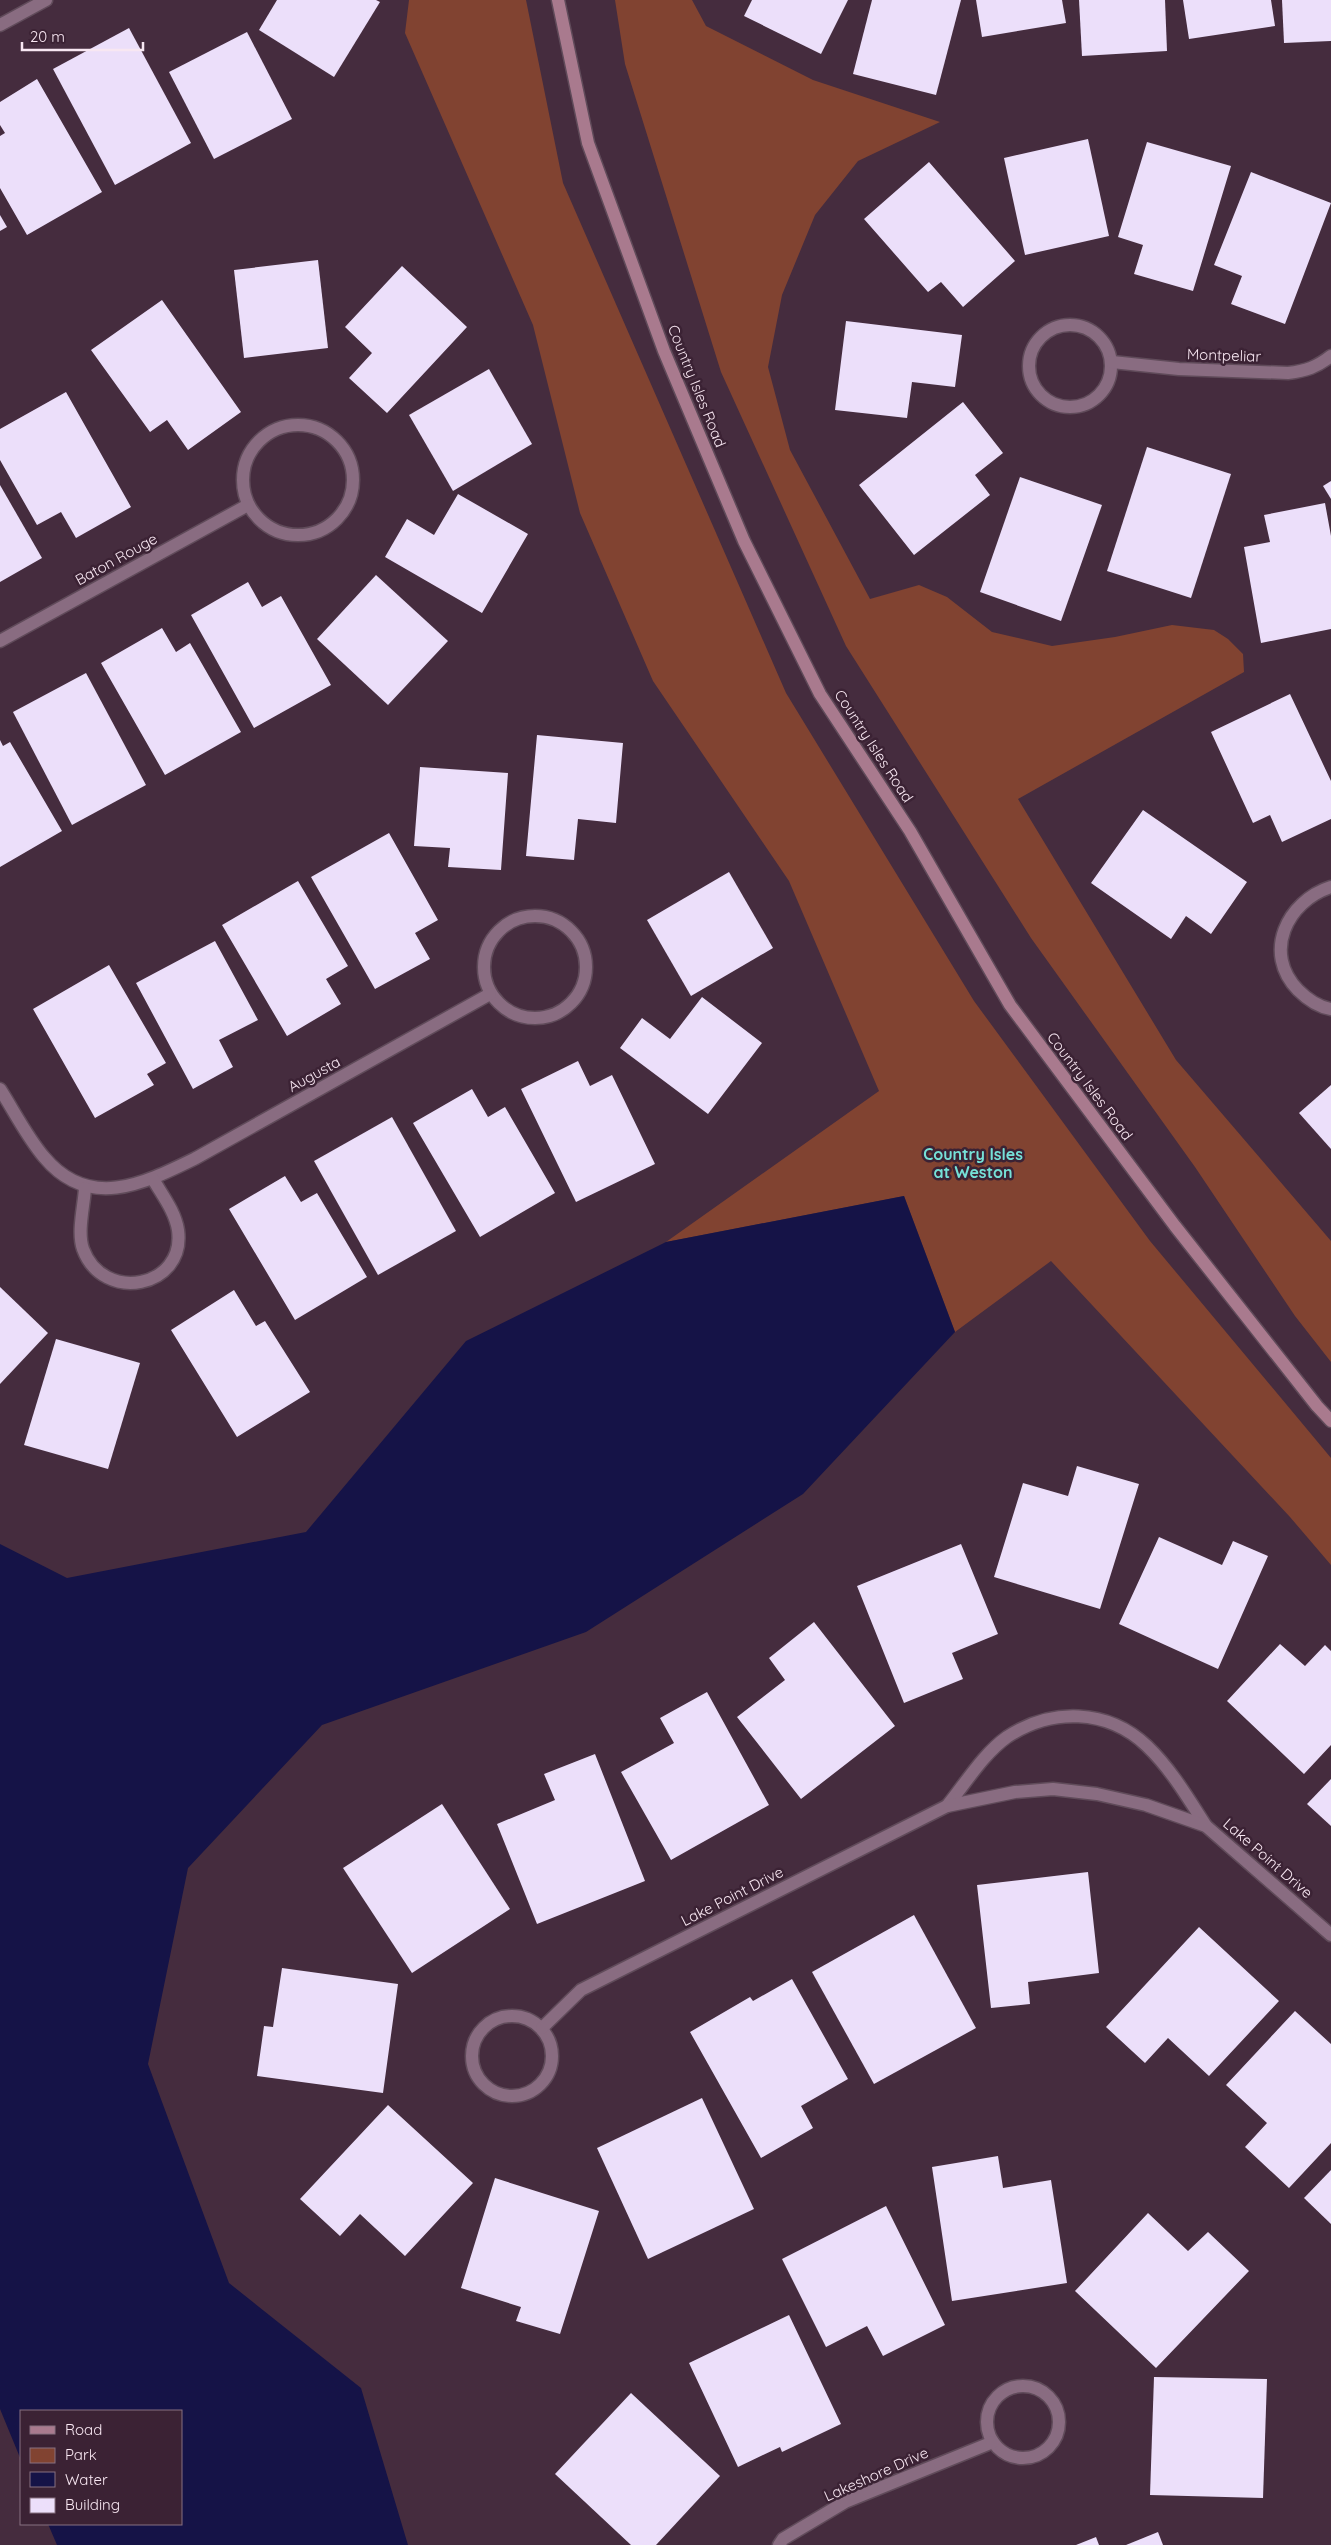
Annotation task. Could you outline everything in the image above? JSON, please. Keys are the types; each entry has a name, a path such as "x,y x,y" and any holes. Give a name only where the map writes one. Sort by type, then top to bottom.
{"street":[{"path":"0,25 46,0"},
{"name":"Country Isles Road","path":"558,0 588,143 664,351 744,542 820,694 910,831 1010,1006 1175,1226 1317,1406 1331,1421"},
{"path":"1067,325 1080,326 1092,330 1102,339 1109,350 1112,362 1110,377 1104,390 1094,400 1081,407 1067,408 1053,404 1041,396 1033,384 1029,370 1034,345 1054,328 1067,325"},
{"name":"Montpeliar","path":"1112,362 1179,369 1288,373 1305,371 1318,366 1331,356"},
{"path":"294,424 317,427 335,438 348,455 354,477 350,498 339,517 322,530 301,536 280,533 261,522 248,505 242,483 246,462 257,443 274,430 294,424"},
{"name":"Baton Rouge","path":"0,641 248,505"},
{"path":"1331,887 1315,892 1299,904 1288,920 1282,941 1283,962 1291,982 1306,998 1331,1009"},
{"path":"528,915 548,916 566,924 580,939 587,958 585,979 577,997 562,1011 543,1018 523,1017 504,1009 490,994 484,975 484,954 493,936 508,922 528,915"},
{"name":"Augusta","path":"153,1179 196,1158 490,994"},
{"path":"0,1090 43,1157 65,1178 86,1188 134,1185 153,1179 171,1210 178,1229 178,1247 170,1263 155,1277 134,1285 117,1283 102,1274 90,1263 82,1247 86,1188"},
{"name":"Lake Point Drive","path":"947,1806 983,1761 1006,1738 1051,1717 1074,1715 1114,1724 1146,1745 1177,1781 1206,1826 1331,1935"},
{"name":"Lake Point Drive","path":"542,2028 581,1990 947,1806 1015,1792 1053,1790 1097,1794 1146,1805 1206,1826"},
{"path":"513,2015 529,2019 542,2028 550,2042 553,2058 549,2073 539,2086 526,2095 510,2097 494,2094 481,2084 474,2071 471,2055 475,2040 484,2026 498,2018 513,2015"},
{"path":"1016,2386 1030,2386 1043,2392 1053,2401 1058,2414 1059,2428 1054,2442 1043,2452 1030,2457 1016,2458 1003,2452 993,2442 987,2430 987,2415 992,2402 1002,2392 1016,2386"},
{"name":"Lakeshore Drive","path":"779,2545 783,2538 845,2502 993,2442"}],"green space":[{"path":"409,0 526,0 563,183 786,693 974,1001 1150,1241 1331,1458 1331,1565 1290,1517 1051,1261 955,1332 904,1196 666,1242 879,1091 789,881 653,681 580,513 533,325 405,33"},
{"path":"615,0 692,0 706,26 813,80 940,122 858,161 815,215 782,295 768,367 790,450 870,599 919,585 947,597 992,632 1052,646 1115,637 1172,625 1214,630 1228,639 1243,654 1244,672 1018,799 1176,1060 1331,1241 1331,1362 1295,1316 1195,1167 1031,938 846,646 721,372 625,64"}],"water":[{"path":"904,1196 955,1332 803,1494 586,1632 322,1725 188,1868 148,2064 229,2283 361,2388 408,2545 57,2545 48,2525 182,2525 182,2410 20,2410 20,2458 0,2409 0,1544 67,1578 306,1532 466,1341 666,1242"}],"building":[{"path":"277,0 376,0 380,2 334,77 259,30"},
{"path":"752,0 848,0 821,54 744,16"},
{"path":"872,0 961,0 936,95 853,74"},
{"path":"976,0 1062,0 1066,23 982,37"},
{"path":"1079,0 1165,0 1167,51 1082,56"},
{"path":"1183,0 1271,0 1275,26 1189,39"},
{"path":"1282,0 1331,0 1331,41 1284,43"},
{"path":"129,28 191,143 115,185 53,69"},
{"path":"247,32 292,119 214,159 169,72"},
{"path":"37,79 102,192 27,235 0,188 0,136 5,133 0,125 0,102"},
{"path":"1088,139 1109,236 1025,255 1004,158"},
{"path":"1147,142 1231,166 1193,291 1134,274 1143,245 1118,237"},
{"path":"929,162 1015,261 963,307 941,282 928,292 864,219"},
{"path":"1251,172 1331,203 1285,324 1231,304 1242,276 1214,265"},
{"path":"0,215 7,227 0,231"},
{"path":"318,260 328,348 244,358 234,270"},
{"path":"402,266 467,327 387,413 349,378 372,353 345,327"},
{"path":"162,300 241,412 188,450 167,420 150,432 91,350"},
{"path":"846,321 962,335 955,387 912,382 907,418 835,410"},
{"path":"489,369 532,444 453,491 409,415"},
{"path":"66,392 131,507 76,538 61,512 37,525 0,460 0,429"},
{"path":"963,402 1003,453 975,475 990,495 914,555 859,485"},
{"path":"1147,447 1231,474 1191,598 1107,571"},
{"path":"1020,477 1102,505 1061,621 980,592"},
{"path":"1331,481 1331,499 1323,486"},
{"path":"0,485 42,558 0,582"},
{"path":"458,494 528,534 482,613 385,557 407,519 434,535"},
{"path":"1325,503 1331,536 1331,629 1261,643 1244,547 1270,542 1264,515"},
{"path":"376,575 448,641 388,705 317,639"},
{"path":"248,582 262,607 281,596 331,685 254,728 191,615"},
{"path":"162,628 176,652 190,643 241,732 165,775 101,663"},
{"path":"86,673 146,785 72,825 13,712"},
{"path":"1290,694 1331,781 1331,819 1282,842 1270,815 1253,823 1211,732"},
{"path":"537,735 623,743 616,823 578,819 574,860 526,856"},
{"path":"0,740 3,746 10,742 62,831 0,867"},
{"path":"420,767 508,773 501,870 448,867 450,848 414,846"},
{"path":"1143,810 1247,882 1211,934 1186,916 1171,939 1091,883"},
{"path":"389,833 438,920 415,933 430,959 375,989 311,877"},
{"path":"729,872 773,948 691,996 647,920"},
{"path":"298,881 348,966 326,979 341,1004 287,1036 222,925"},
{"path":"215,941 258,1020 219,1040 233,1067 193,1089 136,983"},
{"path":"109,965 166,1063 147,1074 154,1085 95,1118 33,1009"},
{"path":"702,997 762,1043 708,1114 620,1048 642,1018 670,1039"},
{"path":"578,1061 590,1086 612,1075 655,1164 576,1202 521,1089"},
{"path":"1331,1085 1331,1149 1299,1113"},
{"path":"472,1089 488,1117 505,1107 555,1193 480,1237 413,1123"},
{"path":"392,1117 456,1231 378,1275 314,1161"},
{"path":"285,1176 301,1202 317,1193 367,1277 295,1320 229,1209"},
{"path":"0,1287 48,1333 0,1384"},
{"path":"234,1290 256,1326 265,1321 310,1392 237,1437 171,1330"},
{"path":"56,1339 140,1363 108,1469 24,1445"},
{"path":"1077,1466 1139,1484 1100,1609 994,1577 1023,1483 1068,1496"},
{"path":"1159,1537 1222,1565 1233,1541 1268,1556 1218,1669 1119,1624"},
{"path":"961,1544 998,1634 952,1653 963,1679 904,1703 857,1586"},
{"path":"814,1622 895,1726 801,1799 737,1717 785,1680 769,1658"},
{"path":"1280,1644 1305,1666 1325,1645 1331,1651 1331,1745 1304,1774 1227,1701"},
{"path":"707,1692 769,1805 671,1860 621,1772 674,1743 660,1718"},
{"path":"595,1754 645,1881 537,1924 497,1824 555,1800 544,1774"},
{"path":"1331,1779 1331,1826 1307,1804"},
{"path":"442,1804 510,1909 412,1973 343,1868"},
{"path":"1088,1872 1099,1973 1028,1982 1030,2004 991,2008 977,1885"},
{"path":"914,1915 976,2028 874,2084 812,1972"},
{"path":"1199,1927 1279,2001 1209,2076 1168,2038 1145,2063 1106,2027"},
{"path":"282,1968 398,1984 383,2093 257,2076 264,2026 273,2027"},
{"path":"792,1979 848,2079 801,2106 813,2128 761,2158 690,2032 750,1997 753,2001"},
{"path":"1295,2011 1331,2044 1331,2143 1289,2188 1245,2147 1267,2123 1226,2085"},
{"path":"702,2098 754,2209 648,2259 597,2148"},
{"path":"388,2105 473,2183 405,2256 360,2214 340,2236 300,2199"},
{"path":"998,2156 1003,2188 1051,2180 1067,2283 952,2301 932,2167"},
{"path":"1331,2170 1331,2224 1304,2198"},
{"path":"495,2178 599,2211 560,2334 516,2321 521,2307 461,2288"},
{"path":"886,2206 945,2325 883,2356 867,2326 826,2347 782,2259"},
{"path":"1148,2213 1188,2251 1208,2232 1249,2271 1156,2368 1075,2291"},
{"path":"789,2315 841,2424 782,2452 780,2447 738,2467 689,2363"},
{"path":"1154,2377 1267,2379 1263,2498 1150,2495"},
{"path":"631,2393 720,2476 656,2545 631,2545 555,2474"},
{"path":"1158,2532 1163,2545 1126,2545"},
{"path":"1096,2537 1099,2545 1076,2545"}],"district":[{"name":"Country Isles at Weston","path":"973,1163"}]}
